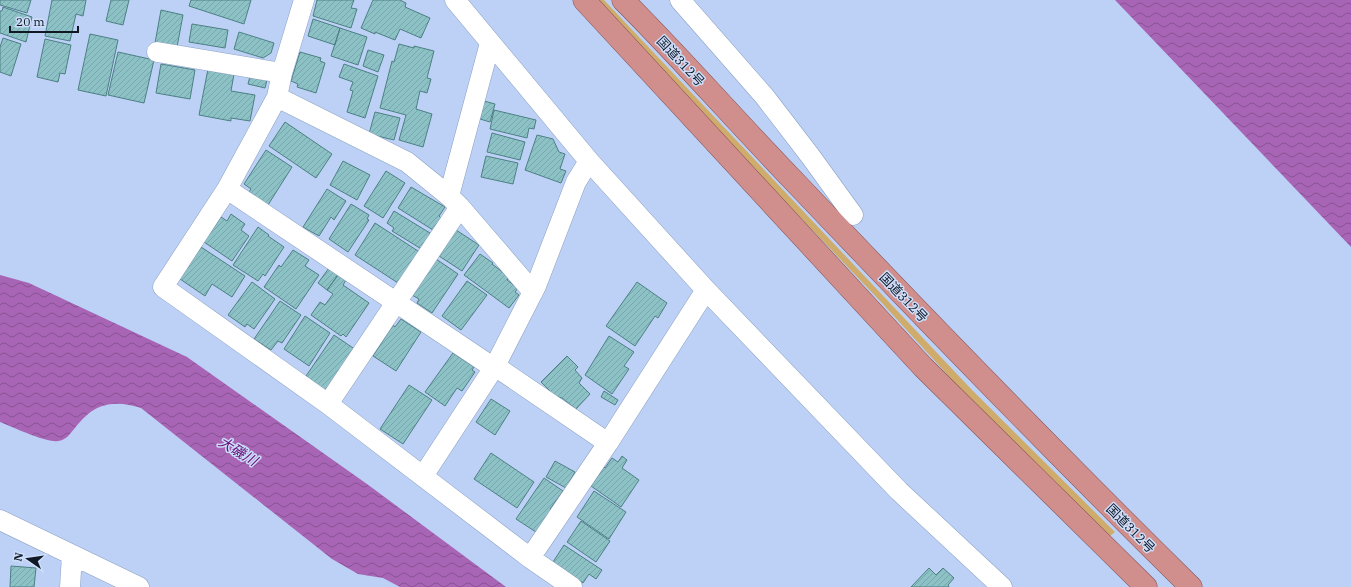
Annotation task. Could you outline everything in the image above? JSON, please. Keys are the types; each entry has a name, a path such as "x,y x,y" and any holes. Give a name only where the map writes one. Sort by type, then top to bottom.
{"highway":[{"path":"584,0 923,367 1146,587"},
{"name":"国道312号","path":"623,0 790,178 957,352 1191,587"}],"street":[{"path":"304,0 282,73 277,97 227,189 163,287 328,404 530,558 572,587"},
{"path":"455,0 589,161 706,290 899,491 1002,587"},
{"path":"680,0 765,97 812,157 853,215"},
{"path":"328,404 396,303 455,201 490,43"},
{"path":"157,52 282,73"},
{"path":"277,97 407,162 455,201 533,292"},
{"path":"423,476 494,367 536,286 576,182 589,161"},
{"path":"227,189 608,444"},
{"path":"530,558 608,444 706,290"},
{"path":"0,520 140,587"},
{"path":"70,587 72,555"}],"shaded area":[{"path":"593,0 604,0 972,390 1115,532 1110,536 965,394 881,302"}],"water":[{"path":"1115,0 1351,0 1351,247"},
{"name":"大磯川","path":"0,275 29,283 187,357 367,484 506,587 400,587 383,578 358,574 332,559 141,408 120,404 100,407 93,410 85,417 67,437 58,441 46,440 0,422"}],"building":[{"path":"0,0 31,0 27,13 0,5"},
{"path":"52,0 86,0 83,16 76,14 70,41 45,36"},
{"path":"111,0 129,0 123,25 106,21"},
{"path":"191,0 251,0 244,24 189,6"},
{"path":"317,0 354,0 351,8 357,9 351,28 313,16"},
{"path":"373,0 400,0 406,3 405,7 430,18 421,38 400,29 395,40 361,28"},
{"path":"3,7 32,17 26,42 0,33 0,11 2,11"},
{"path":"161,10 183,15 177,47 155,43"},
{"path":"313,19 340,28 335,45 308,36"},
{"path":"192,24 228,30 225,48 189,42"},
{"path":"340,28 367,37 358,65 331,56"},
{"path":"239,32 274,43 271,53 263,58 234,49"},
{"path":"90,34 118,40 106,96 78,90"},
{"path":"3,38 21,44 11,76 0,72 0,47"},
{"path":"45,39 71,45 65,74 60,73 58,82 37,77"},
{"path":"399,44 434,51 427,78 431,79 427,93 420,91 416,109 432,114 423,147 399,140 406,115 380,108 392,61 394,62"},
{"path":"368,50 384,55 378,72 363,66"},
{"path":"118,52 154,60 144,103 108,95"},
{"path":"300,52 321,58 320,61 325,63 316,93 297,87 298,84 291,81"},
{"path":"161,64 195,70 190,99 156,93"},
{"path":"344,64 378,76 365,118 347,112 353,91 350,90 353,82 339,77"},
{"path":"208,69 234,74 231,91 255,95 250,121 231,118 231,121 199,115"},
{"path":"250,76 267,80 265,88 248,84"},
{"path":"484,101 495,104 490,122 480,119"},
{"path":"494,110 536,120 534,129 529,128 527,138 490,129"},
{"path":"375,112 400,118 394,140 369,134"},
{"path":"285,122 332,154 316,178 269,146"},
{"path":"492,133 525,142 520,160 487,152"},
{"path":"537,135 553,139 559,152 565,154 560,169 566,171 561,183 525,170"},
{"path":"266,150 292,167 268,205 249,192 251,189 244,184"},
{"path":"486,156 518,163 513,184 481,177"},
{"path":"343,161 370,175 357,200 330,185"},
{"path":"386,171 405,183 383,218 364,206"},
{"path":"411,187 445,207 439,216 441,218 433,230 398,208"},
{"path":"327,189 346,201 334,220 331,217 319,236 303,227"},
{"path":"351,204 369,215 367,219 369,220 348,252 329,239"},
{"path":"394,211 430,233 423,250 392,231 394,228 387,223"},
{"path":"231,214 245,224 241,230 249,236 232,261 204,242 221,217 227,221"},
{"path":"375,223 421,253 398,283 355,255"},
{"path":"258,227 284,247 265,276 263,274 258,281 233,265"},
{"path":"456,230 479,245 462,271 439,256"},
{"path":"201,247 245,276 232,297 212,284 205,296 180,279"},
{"path":"293,250 309,260 305,266 319,275 296,309 264,287 279,265 281,267"},
{"path":"480,254 509,277 507,280 518,288 515,292 519,295 509,308 464,275"},
{"path":"436,259 458,274 432,313 417,303 419,299 412,295"},
{"path":"329,268 338,275 327,290 318,283"},
{"path":"338,275 346,280 343,285 369,303 346,337 343,334 341,336 311,315 320,302 325,305 333,294 327,290"},
{"path":"467,281 487,295 461,330 442,316"},
{"path":"252,282 275,299 254,329 247,324 245,327 228,315"},
{"path":"637,282 667,303 658,318 655,316 635,346 606,326"},
{"path":"280,301 301,315 282,343 278,341 271,350 254,339"},
{"path":"305,316 330,333 309,366 284,349"},
{"path":"401,319 421,332 396,371 373,356 393,325 395,327"},
{"path":"334,335 356,350 326,391 306,376"},
{"path":"609,336 634,352 624,366 629,369 612,394 585,375"},
{"path":"453,353 474,367 472,370 475,372 462,391 457,388 445,406 425,392"},
{"path":"567,356 578,367 575,370 582,378 579,383 590,394 576,409 562,398 555,396 541,382"},
{"path":"409,385 432,400 403,444 380,429"},
{"path":"604,391 618,400 615,405 601,397"},
{"path":"491,399 510,411 495,435 476,422"},
{"path":"491,453 534,482 517,508 474,479"},
{"path":"622,456 627,460 622,468 639,480 621,507 591,486 612,458 618,462"},
{"path":"555,461 575,472 566,488 546,477"},
{"path":"544,478 563,491 550,509 553,512 536,532 516,519"},
{"path":"594,491 626,512 609,539 577,517"},
{"path":"581,521 610,541 596,562 567,542"},
{"path":"564,545 602,570 596,579 589,574 583,583 553,562"},
{"path":"11,566 36,568 34,587 10,587"},
{"path":"929,568 936,575 943,568 954,578 948,585 949,587 911,587"}]}
